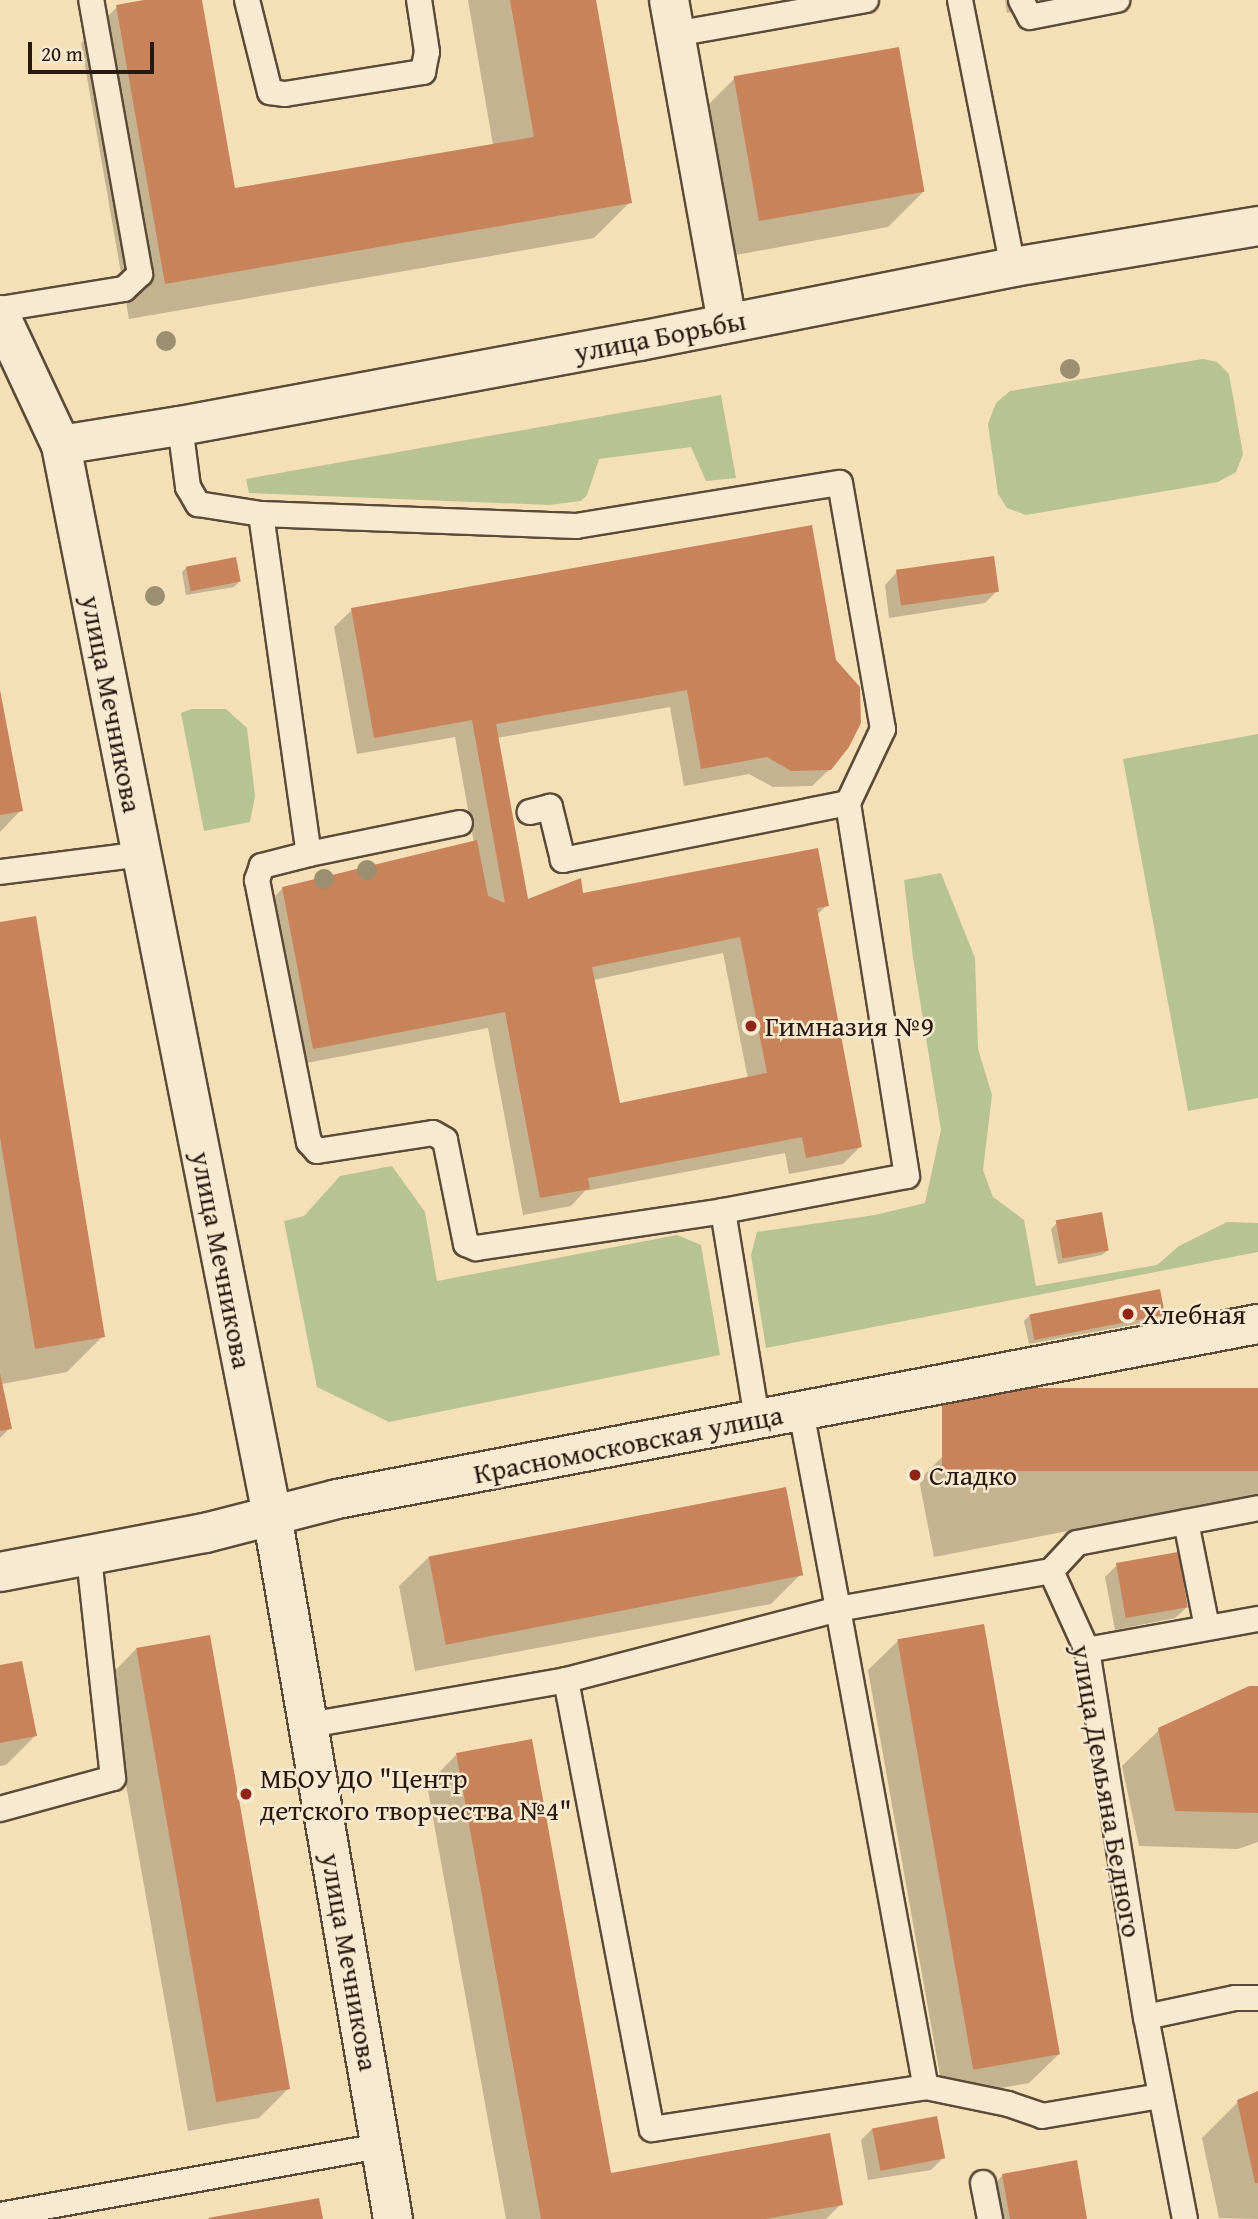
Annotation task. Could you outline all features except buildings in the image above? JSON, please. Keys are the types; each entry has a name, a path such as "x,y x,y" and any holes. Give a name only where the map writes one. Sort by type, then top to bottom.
{"street":[{"path":"672,17 727,323"},
{"name":"улица Борьбы","path":"61,445 180,426 1013,267 1258,226"},
{"name":"улица Мечникова","path":"0,315 61,445 272,1515 393,2219"},
{"name":"Красномосковская улица","path":"0,1572 205,1533 337,1499 1258,1324"}],"lane":[{"path":"0,309 124,289 140,274 91,0"},
{"path":"247,0 270,92 285,94 423,72 427,52 419,0"},
{"path":"672,17 862,0"},
{"path":"960,0 1013,267"},
{"path":"1021,0 1030,17 1117,0"},
{"path":"180,426 188,488 198,504 261,514 576,526 840,484 883,729 848,803 907,1176 723,1211 476,1248 466,1244 445,1140 433,1133 317,1151 309,1142 257,880 262,866 460,823"},
{"path":"261,514 309,854"},
{"path":"530,812 550,807 563,860 848,803"},
{"path":"0,872 142,854"},
{"path":"723,1211 757,1419"},
{"path":"802,1411 926,2087"},
{"path":"309,1725 566,1680 838,1609 1051,1571 1077,1543 1258,1508"},
{"path":"1186,1522 1207,1627"},
{"path":"0,1809 113,1778 89,1556"},
{"name":"улица Демьяна Бедного","path":"1051,1571 1087,1650 1146,2017 1185,2219"},
{"path":"1087,1650 1258,1619"},
{"path":"566,1680 652,2129 926,2087 1008,2104 1041,2116 1160,2096"},
{"path":"1146,2017 1235,1998 1258,1998"},
{"path":"0,2215 381,2146"},
{"path":"983,2183 990,2219"}],"green space":[{"path":"1203,359 1217,362 1229,374 1243,454 1236,472 1218,482 1026,515 1007,508 998,494 988,424 996,403 1010,391"},
{"path":"721,395 736,478 706,481 691,447 599,459 587,495 581,501 549,505 249,493 246,479"},
{"path":"192,709 226,709 247,728 255,796 250,822 204,831 181,713"},
{"path":"1258,734 1258,1098 1188,1111 1123,759"},
{"path":"941,873 975,958 978,1049 992,1095 983,1170 993,1197 1024,1220 1036,1286 1157,1265 1179,1246 1227,1222 1258,1223 1258,1252 766,1348 751,1255 757,1232 875,1215 925,1203 941,1130 913,958 904,880"},
{"path":"392,1166 425,1212 437,1281 677,1235 701,1245 720,1355 389,1422 317,1387 284,1221 304,1216 340,1176"}],"place":[{"name":"Гимназия №9","path":"751,1026"},
{"name":"Хлебная","path":"1128,1314"},
{"name":"Сладко","path":"915,1475"},
{"name":"МБОУ ДО \"Центр детского творчества №4\"","path":"246,1794"}]}
